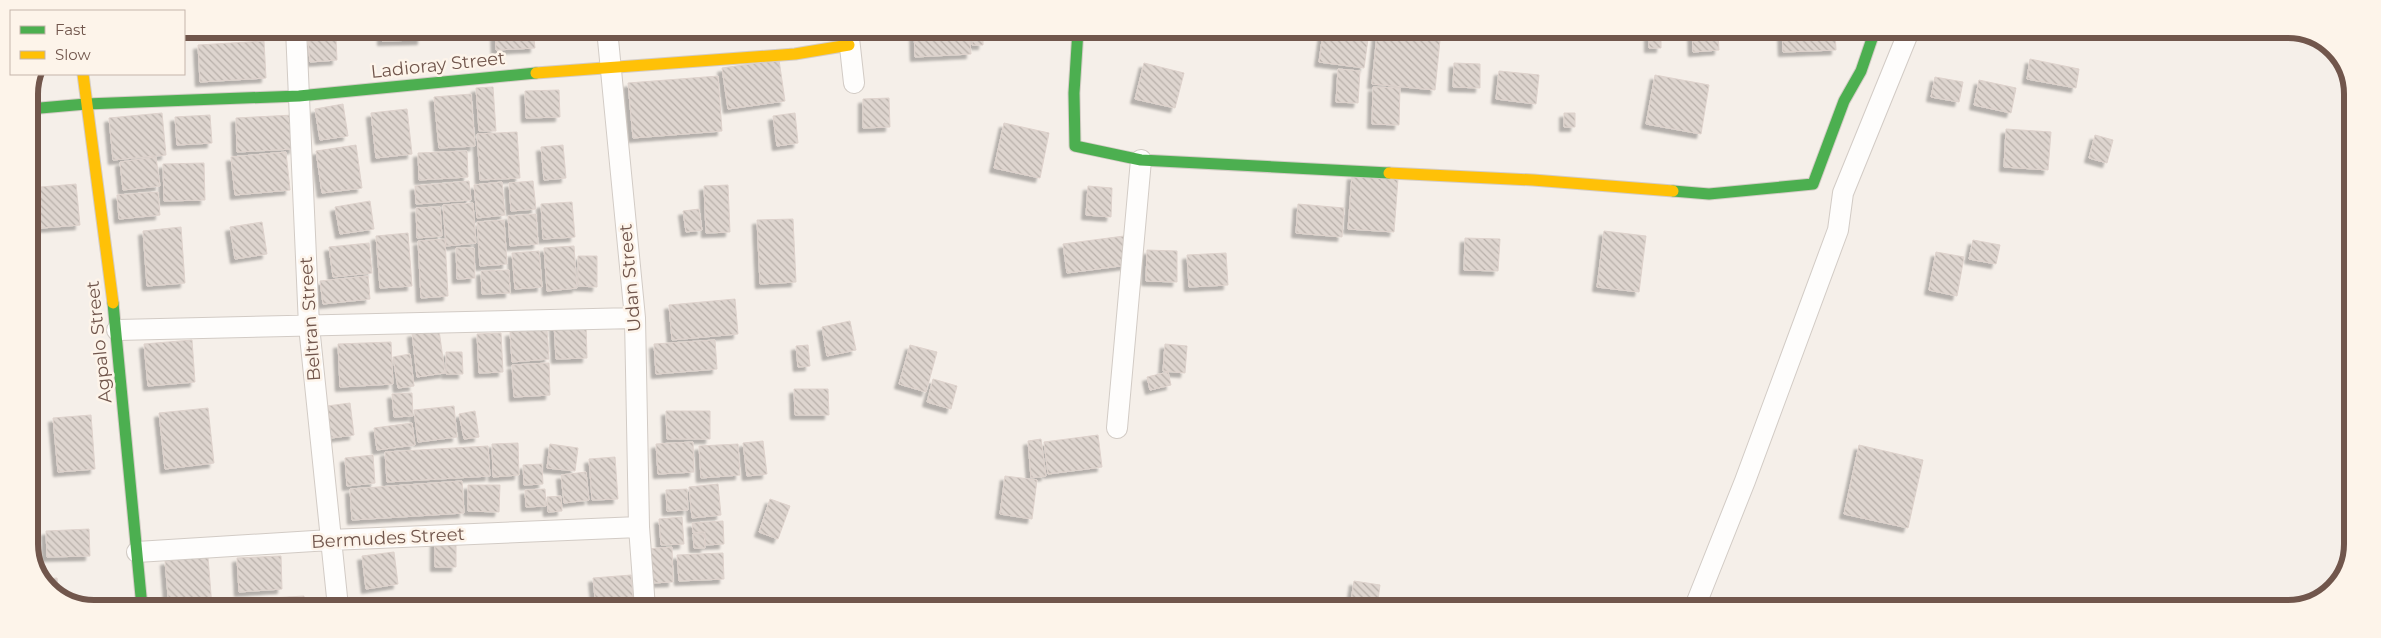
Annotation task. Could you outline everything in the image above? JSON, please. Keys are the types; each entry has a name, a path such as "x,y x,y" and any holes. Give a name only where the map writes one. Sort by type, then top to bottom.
{"street":[{"name":"Beltran Street","path":"296,37 309,326 337,600"},
{"name":"Udan Street","path":"608,37 635,318 639,527 644,600"},
{"path":"1078,37 1074,94 1075,146 1141,160 1532,180 1709,194 1813,184 1843,193"},
{"path":"1813,184 1844,101 1861,71 1873,37"},
{"path":"1698,600 1745,481 1838,230 1843,193 1906,37"},
{"name":"Ladioray Street","path":"37,108 86,104 299,96 610,66 795,54 848,38"},
{"path":"848,38 854,83"},
{"name":"Agpalo Street","path":"83,75 117,330 141,600"},
{"path":"1117,428 1141,160"},
{"path":"117,330 635,318"},
{"name":"Bermudes Street","path":"137,552 330,540 639,527"}],"building":[{"path":"382,37 422,37 422,40 382,41"},
{"path":"495,37 534,37 535,48 496,50"},
{"path":"914,37 970,37 971,54 915,57"},
{"path":"973,37 983,37 983,45 972,45"},
{"path":"1322,37 1368,39 1364,68 1319,62"},
{"path":"1377,37 1408,37 1440,40 1435,90 1372,84"},
{"path":"1649,37 1661,37 1661,48 1649,48"},
{"path":"1692,37 1718,37 1719,50 1693,52"},
{"path":"1782,37 1835,37 1836,50 1783,52"},
{"path":"336,39 337,60 310,62 308,41"},
{"path":"264,41 266,78 200,82 198,45"},
{"path":"2030,59 2079,69 2076,88 2027,79"},
{"path":"779,60 785,101 728,109 722,68"},
{"path":"1144,63 1184,73 1175,108 1135,99"},
{"path":"1454,63 1480,64 1480,88 1453,87"},
{"path":"1338,69 1360,71 1358,103 1336,102"},
{"path":"1499,71 1539,75 1536,104 1496,99"},
{"path":"1655,75 1709,85 1701,134 1646,124"},
{"path":"718,76 722,131 633,138 628,83"},
{"path":"1935,77 1963,82 1959,102 1931,97"},
{"path":"1979,80 2016,88 2011,113 1974,105"},
{"path":"493,87 496,131 479,131 476,88"},
{"path":"1373,87 1400,88 1399,125 1372,124"},
{"path":"559,90 560,117 526,118 525,91"},
{"path":"471,94 475,146 439,148 434,97"},
{"path":"889,98 890,127 863,128 863,99"},
{"path":"343,104 348,136 320,140 315,109"},
{"path":"407,109 412,154 376,158 371,113"},
{"path":"162,113 166,155 113,160 109,118"},
{"path":"795,113 798,143 777,146 773,116"},
{"path":"1564,113 1575,113 1575,127 1564,127"},
{"path":"210,115 212,143 177,145 175,117"},
{"path":"293,115 294,149 237,152 236,118"},
{"path":"1004,123 1049,133 1040,178 994,168"},
{"path":"2006,129 2051,132 2048,170 2004,167"},
{"path":"517,132 520,178 480,180 477,134"},
{"path":"2095,135 2113,140 2107,163 2089,158"},
{"path":"356,145 362,188 322,193 316,151"},
{"path":"563,145 566,178 544,180 541,147"},
{"path":"467,151 468,177 419,180 418,153"},
{"path":"286,152 290,190 235,195 231,157"},
{"path":"156,157 160,186 123,190 120,162"},
{"path":"204,163 205,200 164,201 163,164"},
{"path":"1352,175 1398,179 1394,232 1348,229"},
{"path":"469,181 471,200 416,204 415,186"},
{"path":"533,181 536,209 511,211 509,183"},
{"path":"502,182 505,215 477,218 474,185"},
{"path":"76,184 80,225 37,228 37,187"},
{"path":"728,185 730,232 706,233 704,186"},
{"path":"1088,186 1112,188 1111,217 1086,215"},
{"path":"158,192 160,215 119,219 117,195"},
{"path":"370,201 374,229 340,234 335,207"},
{"path":"572,202 575,237 543,239 541,204"},
{"path":"473,203 476,243 446,246 443,205"},
{"path":"1298,204 1344,208 1342,237 1296,233"},
{"path":"440,207 442,236 417,238 416,208"},
{"path":"699,209 702,230 686,232 683,211"},
{"path":"536,214 538,244 510,246 508,216"},
{"path":"793,219 796,282 760,284 757,220"},
{"path":"504,220 507,264 480,266 477,222"},
{"path":"262,222 267,254 235,259 230,227"},
{"path":"181,227 185,283 147,286 143,231"},
{"path":"1604,231 1646,236 1639,292 1597,287"},
{"path":"408,233 412,286 380,288 376,236"},
{"path":"1124,236 1128,265 1067,273 1063,244"},
{"path":"1465,238 1500,239 1498,271 1464,270"},
{"path":"445,239 448,296 421,298 418,241"},
{"path":"1973,240 2000,245 1996,264 1969,259"},
{"path":"369,243 372,273 333,277 329,247"},
{"path":"574,246 577,288 547,291 544,248"},
{"path":"456,248 474,248 475,278 457,279"},
{"path":"1147,250 1177,251 1177,282 1146,281"},
{"path":"539,251 542,287 515,289 512,253"},
{"path":"1936,252 1964,257 1957,296 1929,290"},
{"path":"1226,253 1228,285 1189,287 1187,255"},
{"path":"578,256 597,256 597,287 578,286"},
{"path":"509,270 510,293 482,294 481,271"},
{"path":"368,276 370,299 323,304 320,281"},
{"path":"735,299 738,334 672,340 669,305"},
{"path":"850,321 856,350 827,356 822,327"},
{"path":"586,323 587,358 556,359 554,324"},
{"path":"439,330 445,373 417,377 412,333"},
{"path":"547,330 549,359 512,362 510,332"},
{"path":"501,333 503,372 479,373 477,334"},
{"path":"192,340 195,382 148,386 144,344"},
{"path":"715,340 717,369 656,374 654,344"},
{"path":"391,342 393,384 340,387 338,344"},
{"path":"1165,344 1187,346 1185,373 1163,371"},
{"path":"808,345 810,366 798,367 796,346"},
{"path":"910,345 937,352 926,392 899,384"},
{"path":"446,352 462,352 463,374 446,374"},
{"path":"410,354 414,386 398,388 393,357"},
{"path":"549,363 550,395 514,397 512,365"},
{"path":"1168,372 1171,385 1150,390 1147,377"},
{"path":"933,379 957,386 951,409 927,402"},
{"path":"794,389 828,389 829,415 795,415"},
{"path":"412,393 413,416 394,417 392,394"},
{"path":"350,403 354,435 331,438 327,406"},
{"path":"454,406 457,437 418,442 414,410"},
{"path":"208,408 214,463 165,469 159,413"},
{"path":"475,411 479,437 464,439 459,414"},
{"path":"666,411 710,411 710,439 667,439"},
{"path":"91,415 95,469 58,472 53,418"},
{"path":"412,423 415,445 377,450 374,428"},
{"path":"1098,435 1102,467 1048,474 1044,442"},
{"path":"1041,439 1046,476 1031,478 1028,441"},
{"path":"763,441 767,474 747,476 743,443"},
{"path":"693,442 694,472 658,474 656,444"},
{"path":"518,443 519,475 493,477 492,444"},
{"path":"550,444 578,448 575,471 547,468"},
{"path":"738,444 740,475 701,478 699,446"},
{"path":"1859,445 1923,460 1908,528 1844,514"},
{"path":"488,446 490,476 387,482 385,452"},
{"path":"373,455 375,483 347,486 345,458"},
{"path":"615,457 618,499 592,500 589,459"},
{"path":"542,464 543,484 524,485 523,465"},
{"path":"586,472 589,500 564,503 561,475"},
{"path":"1005,476 1037,480 1032,519 1000,514"},
{"path":"462,481 464,513 352,520 350,489"},
{"path":"718,484 721,515 692,518 689,487"},
{"path":"468,485 500,485 499,512 468,511"},
{"path":"545,489 546,506 526,507 525,490"},
{"path":"687,489 688,510 667,511 666,490"},
{"path":"561,496 562,511 548,512 547,497"},
{"path":"770,499 790,506 778,539 759,532"},
{"path":"682,517 684,544 661,545 659,519"},
{"path":"723,521 724,544 705,545 705,532 693,533 692,523"},
{"path":"89,529 90,556 47,557 46,531"},
{"path":"693,534 704,534 705,548 694,548"},
{"path":"435,540 456,540 456,567 435,567"},
{"path":"672,547 673,582 650,583 648,549"},
{"path":"394,552 398,584 366,589 362,556"},
{"path":"723,553 724,579 679,581 677,555"},
{"path":"281,556 282,589 239,592 237,558"},
{"path":"208,557 211,600 168,600 165,561"},
{"path":"631,575 633,600 595,600 593,578"},
{"path":"49,578 57,578 58,587 51,581"},
{"path":"1354,581 1380,585 1378,600 1351,600"},
{"path":"304,596 304,600 270,600 270,598"}],"traffic: fast":[{"path":"1078,37 1074,93 1075,146 1141,160 1389,173"},
{"path":"1673,191 1709,194 1813,184 1844,101 1861,71 1873,37"},
{"path":"37,108 86,104 299,96 536,73"},
{"path":"113,303 141,600"}],"traffic: slow":[{"path":"536,73 795,54 849,45"},
{"path":"83,75 113,303"},
{"path":"1389,173 1533,180 1673,191"}]}
